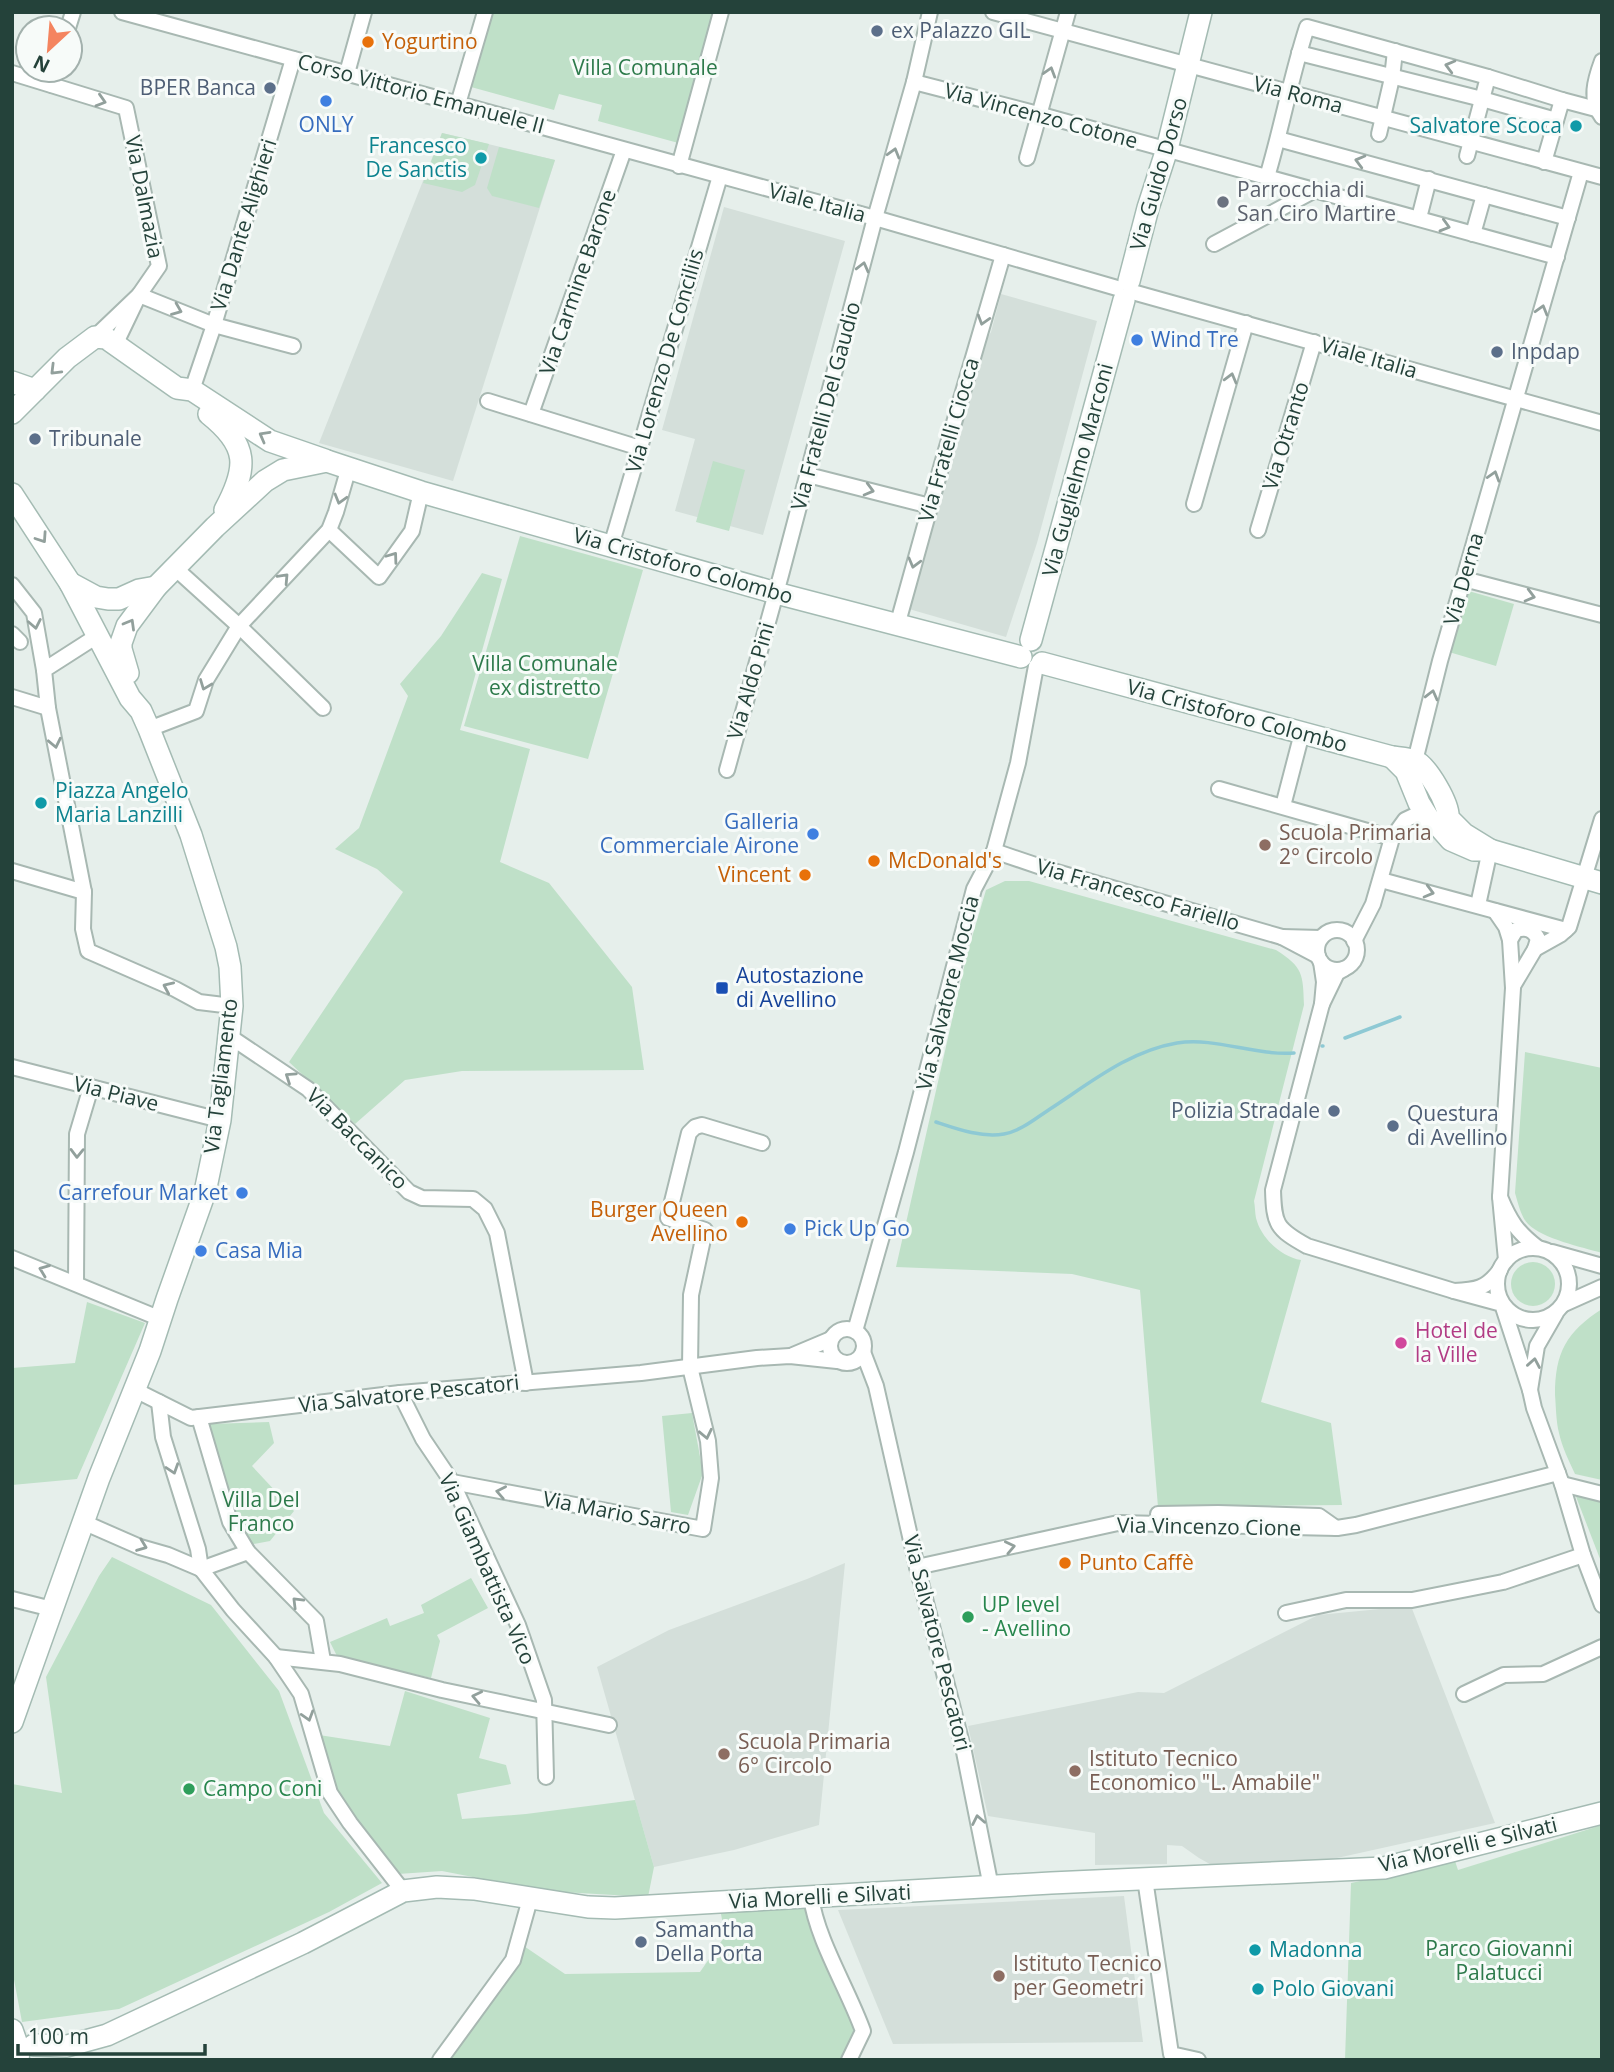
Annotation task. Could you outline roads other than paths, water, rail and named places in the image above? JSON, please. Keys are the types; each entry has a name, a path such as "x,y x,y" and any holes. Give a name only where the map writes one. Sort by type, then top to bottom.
{"street":[{"path":"347,74 364,12"},
{"path":"458,104 485,12"},
{"path":"679,166 721,12"},
{"name":"Via Fratelli Del Gaudio","path":"776,593 914,82 930,12"},
{"name":"Via Roma","path":"993,12 1384,118 1468,148 1523,163 1549,156 1591,171"},
{"path":"1027,158 1068,12"},
{"name":"Via Guido Dorso","path":"1127,290 1153,209 1201,12"},
{"name":"Corso Vittorio Emanuele II","path":"125,13 720,176"},
{"path":"1267,177 1307,27 1600,111 1594,84 1602,61"},
{"path":"1379,134 1392,78 1395,51"},
{"path":"1299,53 1556,120"},
{"name":"Via Dante Alighieri","path":"185,389 214,325 293,59"},
{"name":"Via Dalmazia","path":"12,73 126,108 159,267 139,295 95,337"},
{"path":"1468,148 1488,77"},
{"name":"Via Vincenzo Cotone","path":"914,82 1315,190 1359,195 1419,218 1557,257"},
{"path":"1549,156 1562,100"},
{"path":"1279,139 1568,218"},
{"name":"Via Carmine Barone","path":"531,414 624,149"},
{"name":"Via Derna","path":"1415,761 1464,579 1568,218 1591,171"},
{"name":"Viale Italia","path":"720,176 1602,423"},
{"name":"Via Lorenzo De Conciliis","path":"611,545 720,176"},
{"path":"1419,218 1429,179"},
{"path":"1214,244 1315,190"},
{"path":"1473,234 1484,195"},
{"name":"Via Fratelli Ciocca","path":"897,626 1003,255"},
{"name":"Via Guglielmo Marconi","path":"1032,657 1127,290"},
{"path":"115,345 139,295 214,325 293,346"},
{"path":"1194,504 1246,323"},
{"path":"12,412 66,358 95,337 106,338 185,389 225,427 239,448 242,468 238,486 215,527"},
{"name":"Via Otranto","path":"1258,530 1314,342"},
{"path":"12,382 35,390"},
{"name":"Via Cristoforo Colombo","path":"185,389 270,441 421,492 897,626 1032,657 1302,733 1415,761"},
{"path":"488,401 640,448"},
{"path":"327,461 283,470 265,481 156,587 127,626 121,643 122,656 145,720 196,710 206,680 239,626 328,530 349,467"},
{"path":"808,475 930,506"},
{"path":"328,530 379,577 412,531 421,492"},
{"name":"Via Tagliamento","path":"12,494 70,583 130,698 145,720 191,835 219,923 230,967 232,1006 220,1120 205,1192 150,1351 83,1522 12,1722"},
{"path":"175,568 323,708"},
{"path":"1464,579 1602,615"},
{"path":"70,583 96,597 108,599 119,599 139,590 156,587"},
{"path":"12,585 34,613 48,708 84,892 83,929 88,951 199,1002 232,1006"},
{"name":"Via Aldo Pini","path":"727,769 776,593"},
{"path":"44,670 97,636"},
{"name":"Via Salvatore Moccia","path":"842,1333 870,1280 916,1117 974,889 994,851 1018,763 1032,657"},
{"path":"12,697 48,708"},
{"path":"1283,806 1302,733"},
{"path":"1392,757 1406,771 1451,840 1474,850 1490,850 1593,880"},
{"path":"1415,761 1425,768 1432,808"},
{"path":"1219,789 1392,838"},
{"path":"1322,1004 1337,974 1354,960 1354,941 1373,904 1392,838 1405,820 1432,808"},
{"path":"1535,949 1566,930 1571,923 1593,880 1602,819"},
{"path":"1478,905 1490,850"},
{"name":"Via Francesco Fariello","path":"994,851 1053,872 1282,937 1321,938"},
{"path":"12,871 84,892"},
{"path":"1381,880 1566,930"},
{"path":"1495,911 1507,927 1513,988 1500,1197 1503,1265 1497,1281 1498,1293 1534,1408 1602,1605"},
{"path":"1510,940 1516,930 1523,928 1531,930 1538,939 1513,988"},
{"path":"1354,941 1345,932 1338,930 1326,934 1318,943 1324,982 1322,1004 1273,1190 1273,1214 1286,1234 1307,1246 1502,1304 1510,1312 1533,1321 1545,1319 1560,1308 1602,1287"},
{"name":"Via Francesco Fariello","path":"1282,937 1319,959"},
{"path":"1319,959 1332,969 1345,968"},
{"name":"Via Baccanico","path":"229,1036 308,1089 410,1192 422,1198 473,1199 485,1209 497,1233 526,1383"},
{"name":"Via Piave","path":"12,1067 220,1120"},
{"path":"76,1283 77,1134 91,1087"},
{"path":"690,1367 691,1295 705,1230 668,1218 689,1133 702,1125 762,1143"},
{"path":"1500,1197 1517,1231 1559,1259 1569,1280 1569,1293 1537,1346 1530,1390"},
{"path":"1454,1291 1472,1290 1491,1282 1515,1253 1526,1249 1543,1250 1602,1265"},
{"path":"12,1258 160,1318"},
{"path":"842,1333 863,1340 858,1357 845,1364 837,1361 829,1345 842,1333"},
{"name":"Via Salvatore Pescatori","path":"790,1356 842,1333"},
{"name":"Via Salvatore Pescatori","path":"135,1390 191,1418 400,1393 641,1373 757,1358 790,1356 837,1361"},
{"name":"Via Salvatore Pescatori","path":"858,1357 878,1399 964,1752 991,1887"},
{"name":"Via Mario Sarro","path":"452,1482 702,1529 710,1478 708,1441 690,1367"},
{"name":"Via Giambattista Vico","path":"400,1393 423,1439 452,1482 518,1625 544,1700 546,1777"},
{"path":"159,1402 163,1437 198,1549 201,1569"},
{"path":"199,1417 230,1521 248,1552 316,1621 323,1661"},
{"path":"1560,1479 1602,1494"},
{"name":"Via Vincenzo Cione","path":"917,1567 1118,1523 1338,1528 1560,1479"},
{"name":"Via Vincenzo Cione","path":"1158,1514 1319,1516 1338,1528"},
{"path":"83,1522 140,1547 201,1569 233,1610 276,1657 301,1694 330,1793 403,1891"},
{"path":"201,1569 248,1552"},
{"path":"1286,1613 1346,1600 1412,1601 1503,1582 1583,1555"},
{"path":"12,1599 52,1609"},
{"path":"1464,1694 1504,1675 1543,1674 1602,1647"},
{"path":"276,1657 323,1661 609,1725"},
{"name":"Via Morelli e Silvati","path":"25,2050 67,2046 107,2035 303,1943 403,1891 438,1887 474,1889 589,1907 615,1908 1384,1868 1602,1813"},
{"path":"1145,1879 1171,2054 1198,2060"},
{"path":"811,1897 814,1917 863,2031 849,2060"},
{"path":"440,2060 513,1960 530,1899"}],"waterway":[{"path":"1345,1038 1400,1017"},
{"path":"936,1122 978,1134 996,1135 1010,1132 1028,1124 1126,1061 1159,1047 1177,1043 1206,1042 1265,1052 1294,1053"}],"place":[{"name":"ex Palazzo GIL","path":"877,31"},
{"name":"Yogurtino","path":"368,42"},
{"name":"BPER Banca","path":"270,88"},
{"name":"ONLY","path":"326,101"},
{"name":"Salvatore Scoca","path":"1576,126"},
{"name":"Francesco De Sanctis","path":"481,158"},
{"name":"Parrocchia di San Ciro Martire","path":"1223,202"},
{"name":"Wind Tre","path":"1137,340"},
{"name":"Inpdap","path":"1497,352"},
{"name":"Tribunale","path":"35,439"},
{"name":"Piazza Angelo Maria Lanzilli","path":"41,803"},
{"name":"Galleria Commerciale Airone","path":"813,834"},
{"name":"Scuola Primaria 2° Circolo","path":"1265,845"},
{"name":"McDonald's","path":"874,861"},
{"name":"Vincent","path":"805,875"},
{"name":"Autostazione di Avellino","path":"722,988"},
{"name":"Polizia Stradale","path":"1334,1111"},
{"name":"Questura di Avellino","path":"1393,1126"},
{"name":"Carrefour Market","path":"242,1193"},
{"name":"Burger Queen Avellino","path":"742,1222"},
{"name":"Pick Up Go","path":"790,1229"},
{"name":"Casa Mia","path":"201,1251"},
{"name":"Hotel de la Ville","path":"1401,1343"},
{"name":"Punto Caffè","path":"1065,1563"},
{"name":"UP level - Avellino","path":"968,1617"},
{"name":"Scuola Primaria 6° Circolo","path":"724,1754"},
{"name":"Istituto Tecnico Economico \"L. Amabile\"","path":"1075,1771"},
{"name":"Campo Coni","path":"189,1789"},
{"name":"Samantha Della Porta","path":"641,1942"},
{"name":"Madonna","path":"1255,1950"},
{"name":"Istituto Tecnico per Geometri","path":"999,1976"},
{"name":"Polo Giovani","path":"1258,1989"}],"park label":[{"name":"Villa Comunale","path":"645,68"},
{"name":"Villa Comunale ex distretto","path":"545,676"},
{"name":"Villa Del Franco","path":"261,1512"},
{"name":"Parco Giovanni Palatucci","path":"1499,1961"}]}
